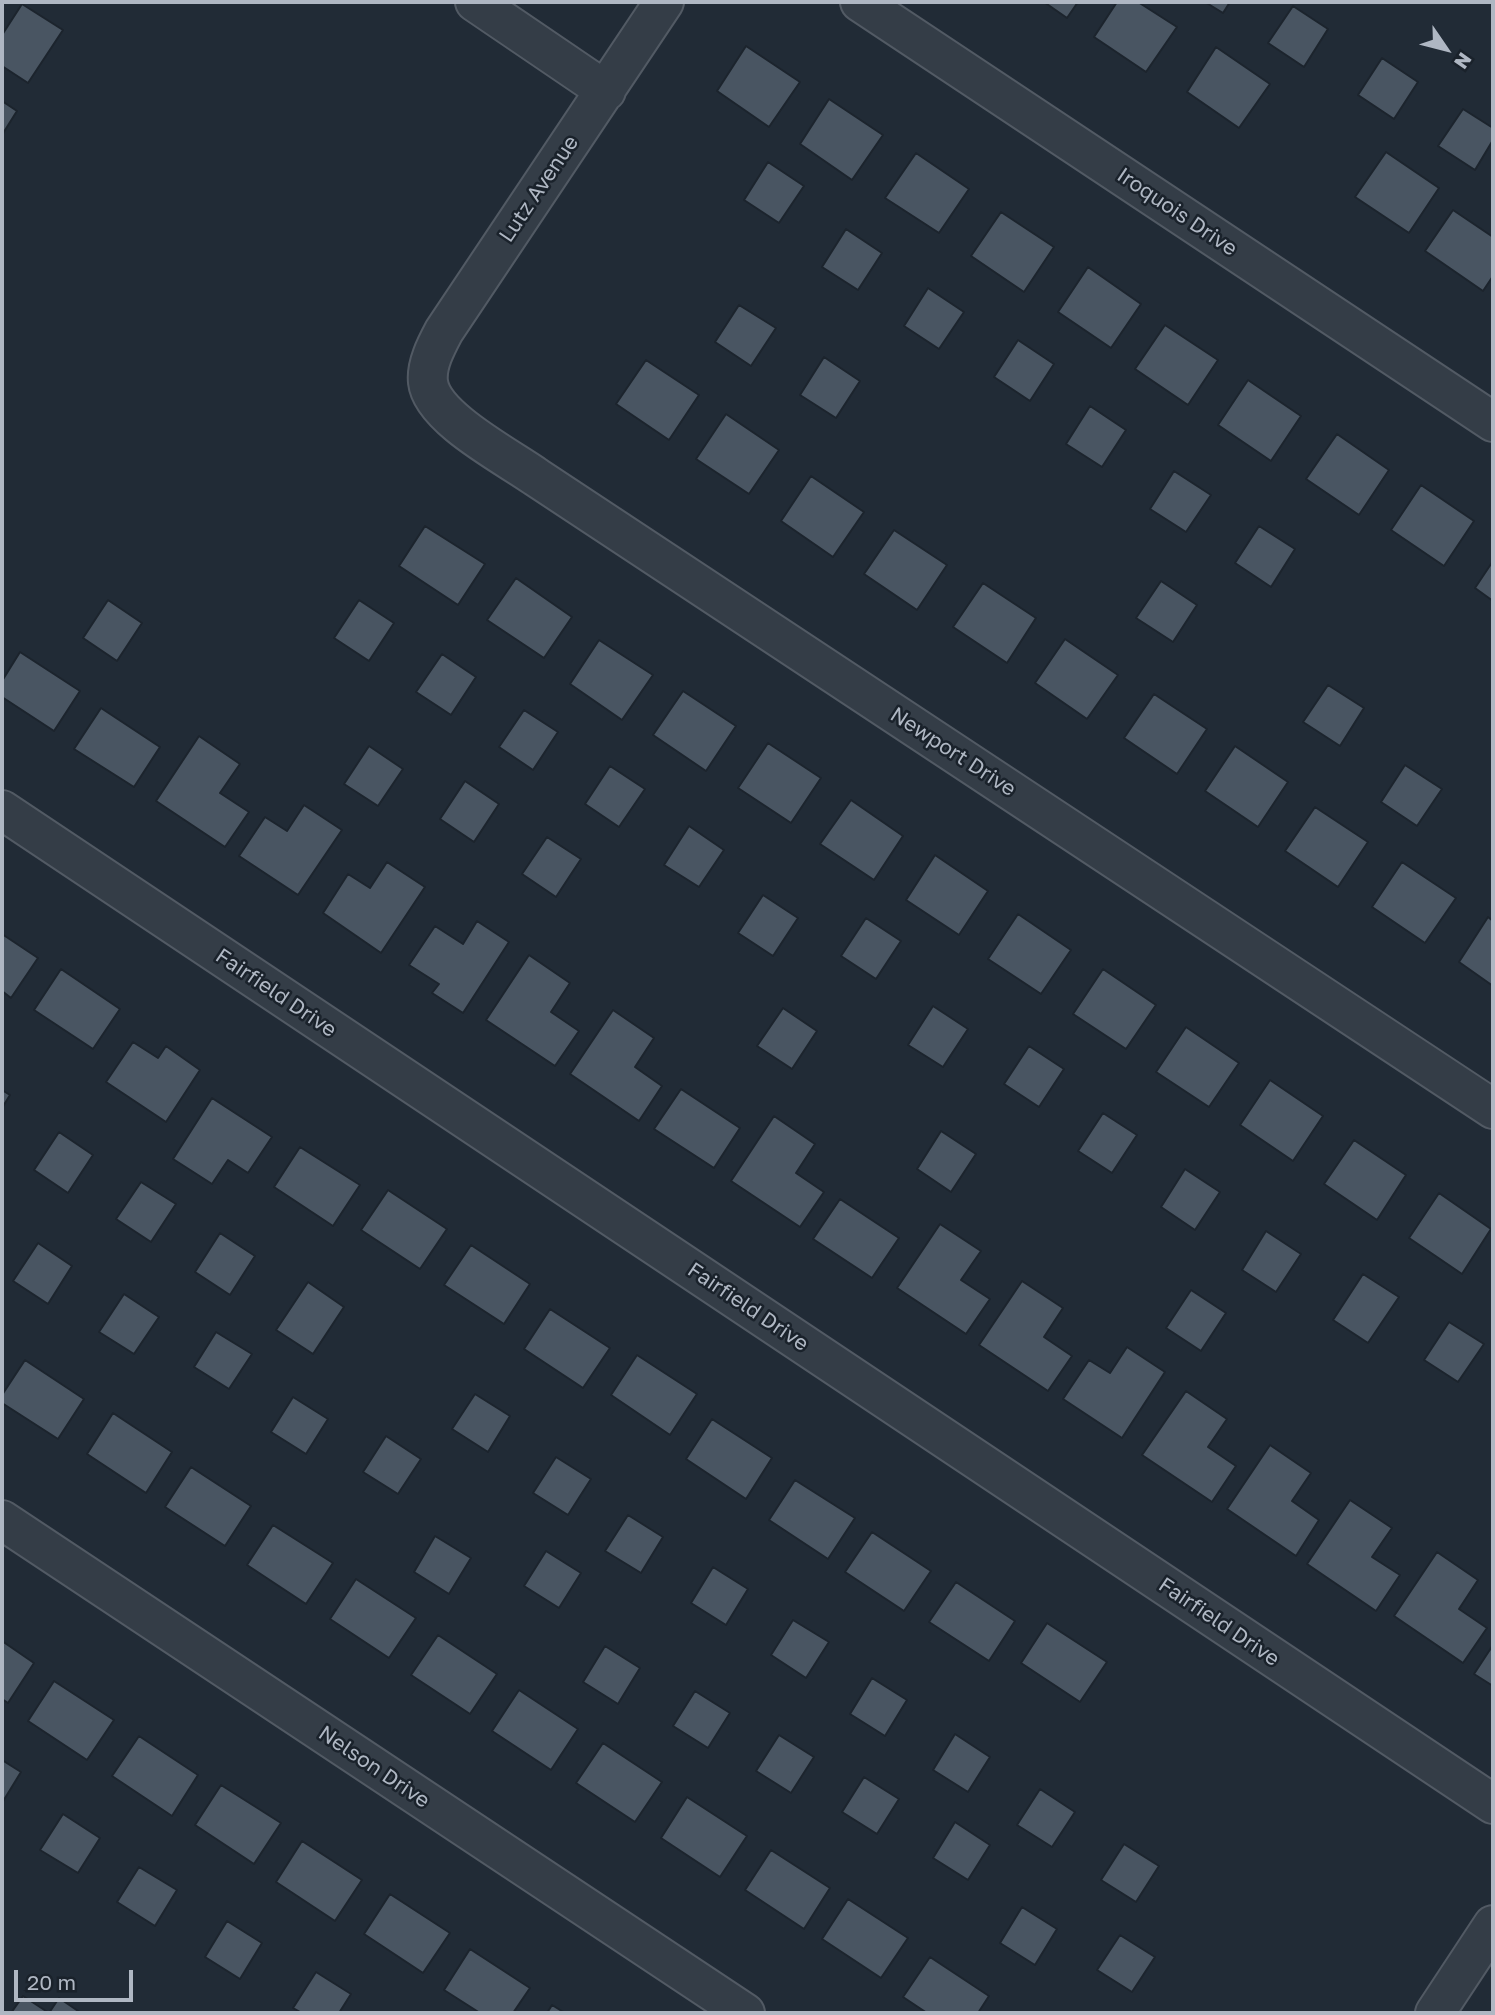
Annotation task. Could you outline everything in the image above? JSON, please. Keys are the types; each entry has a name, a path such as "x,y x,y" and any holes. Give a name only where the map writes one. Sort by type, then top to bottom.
{"street":[{"path":"475,2 606,91"},
{"name":"Lutz Avenue","path":"428,382 432,355 444,331 664,2"},
{"name":"Iroquois Drive","path":"860,2 1493,422"},
{"name":"Newport Drive","path":"428,382 437,406 525,469 1493,1109"},
{"name":"Fairfield Drive","path":"2,810 1493,1804"},
{"name":"Nelson Drive","path":"2,1520 745,2013"},
{"path":"1435,2013 1493,1925"}],"building":[{"path":"1044,2 1078,2 1067,18"},
{"path":"1117,2 1138,2 1177,27 1146,72 1094,37"},
{"path":"1205,2 1230,2 1223,13"},
{"path":"22,4 63,30 28,83 2,66 2,35"},
{"path":"1293,6 1328,29 1304,67 1268,43"},
{"path":"746,46 800,82 769,127 717,91"},
{"path":"1216,47 1270,84 1239,128 1187,92"},
{"path":"1382,58 1418,82 1394,119 1358,95"},
{"path":"829,99 883,135 852,180 800,144"},
{"path":"2,101 17,111 2,135"},
{"path":"1463,109 1493,128 1493,140 1475,170 1438,146"},
{"path":"1386,152 1439,188 1409,233 1355,197"},
{"path":"916,153 969,189 939,233 885,198"},
{"path":"768,162 804,186 779,223 744,200"},
{"path":"1453,210 1493,237 1493,276 1483,291 1425,251"},
{"path":"1001,212 1054,247 1024,292 971,256"},
{"path":"846,229 882,253 858,290 822,267"},
{"path":"1088,267 1141,304 1111,348 1058,312"},
{"path":"928,288 964,312 939,349 904,326"},
{"path":"739,305 776,328 751,366 715,342"},
{"path":"1165,325 1218,360 1188,405 1135,369"},
{"path":"1018,340 1054,364 1030,401 994,377"},
{"path":"824,357 860,381 836,418 800,395"},
{"path":"646,360 699,395 669,440 616,404"},
{"path":"1248,380 1301,416 1271,461 1218,425"},
{"path":"1090,406 1126,430 1102,467 1066,444"},
{"path":"726,414 779,450 749,494 696,459"},
{"path":"1337,434 1389,470 1359,515 1306,479"},
{"path":"1174,471 1211,495 1186,532 1150,509"},
{"path":"811,476 864,512 833,557 781,521"},
{"path":"1421,485 1474,521 1444,566 1391,530"},
{"path":"425,526 485,564 458,605 399,566"},
{"path":"1259,526 1295,549 1271,587 1235,563"},
{"path":"894,530 947,565 917,610 864,574"},
{"path":"1493,561 1493,601 1475,588"},
{"path":"516,578 572,617 544,658 487,620"},
{"path":"1161,581 1197,605 1173,642 1136,618"},
{"path":"983,583 1036,618 1007,663 953,627"},
{"path":"108,600 142,623 117,661 83,638"},
{"path":"359,600 394,623 369,661 334,638"},
{"path":"1065,639 1118,675 1087,719 1035,683"},
{"path":"599,640 653,675 622,720 570,684"},
{"path":"20,652 80,691 54,731 2,697 2,681"},
{"path":"442,654 476,677 451,715 416,692"},
{"path":"1328,685 1364,708 1340,746 1303,722"},
{"path":"683,691 736,726 706,771 653,735"},
{"path":"1154,694 1207,729 1177,774 1124,738"},
{"path":"101,708 160,747 134,787 74,749"},
{"path":"524,710 558,732 533,770 499,747"},
{"path":"199,736 240,764 220,793 249,812 225,847 156,801"},
{"path":"768,743 821,778 791,823 738,788"},
{"path":"369,746 403,769 378,806 344,784"},
{"path":"1235,746 1288,782 1258,827 1205,791"},
{"path":"1405,765 1442,789 1417,826 1381,802"},
{"path":"610,766 645,789 619,827 585,804"},
{"path":"465,781 499,804 474,842 440,819"},
{"path":"851,800 903,836 874,880 820,844"},
{"path":"304,805 342,830 298,895 239,856 265,817 287,831"},
{"path":"1315,807 1368,842 1338,887 1285,851"},
{"path":"689,826 724,850 699,887 664,865"},
{"path":"547,837 581,859 556,897 522,874"},
{"path":"935,855 988,891 959,935 906,900"},
{"path":"387,862 425,887 381,953 323,913 348,874 370,888"},
{"path":"1402,862 1456,898 1425,943 1372,907"},
{"path":"763,895 798,918 773,956 738,933"},
{"path":"1018,914 1071,950 1041,994 988,959"},
{"path":"1488,917 1493,921 1493,986 1459,962"},
{"path":"866,918 901,941 876,979 841,956"},
{"path":"477,921 509,942 463,1013 432,993 439,984 409,965 435,926 463,944"},
{"path":"2,934 38,958 11,998 2,991"},
{"path":"529,955 570,983 551,1012 579,1031 555,1066 486,1020"},
{"path":"61,969 120,1009 93,1049 34,1010"},
{"path":"1103,969 1156,1005 1126,1049 1073,1014"},
{"path":"933,1006 968,1029 943,1067 908,1045"},
{"path":"783,1008 817,1031 792,1069 757,1046"},
{"path":"613,1010 654,1038 635,1067 662,1086 639,1121 570,1074"},
{"path":"1186,1027 1239,1063 1209,1107 1156,1072"},
{"path":"133,1042 158,1058 166,1046 200,1070 166,1122 106,1082"},
{"path":"1029,1046 1064,1069 1039,1107 1004,1084"},
{"path":"1270,1080 1323,1116 1293,1161 1240,1125"},
{"path":"681,1089 740,1128 714,1168 654,1129"},
{"path":"2,1090 10,1095 2,1108"},
{"path":"212,1098 272,1137 248,1173 228,1160 212,1184 173,1159"},
{"path":"1103,1113 1137,1135 1112,1173 1078,1151"},
{"path":"774,1116 815,1144 796,1173 824,1192 800,1227 731,1181"},
{"path":"941,1131 976,1154 951,1192 917,1169"},
{"path":"59,1132 93,1155 68,1193 34,1170"},
{"path":"1354,1140 1406,1175 1377,1220 1324,1184"},
{"path":"300,1147 360,1185 333,1226 274,1187"},
{"path":"1185,1169 1220,1192 1195,1230 1161,1207"},
{"path":"141,1182 176,1204 151,1242 116,1219"},
{"path":"388,1190 447,1229 420,1269 361,1230"},
{"path":"1439,1193 1491,1229 1462,1274 1409,1238"},
{"path":"840,1199 899,1238 872,1278 813,1239"},
{"path":"940,1224 981,1251 961,1280 990,1299 966,1334 897,1288"},
{"path":"1266,1231 1301,1254 1276,1292 1242,1270"},
{"path":"220,1233 255,1256 230,1295 195,1272"},
{"path":"38,1243 72,1266 48,1304 13,1281"},
{"path":"471,1245 530,1284 504,1324 444,1285"},
{"path":"1363,1274 1399,1297 1368,1343 1333,1320"},
{"path":"1022,1281 1063,1308 1044,1337 1072,1356 1048,1391 979,1345"},
{"path":"308,1282 344,1307 313,1354 276,1330"},
{"path":"1191,1290 1226,1313 1201,1351 1166,1328"},
{"path":"124,1294 159,1317 134,1354 99,1332"},
{"path":"550,1309 610,1348 583,1388 524,1349"},
{"path":"1449,1322 1484,1344 1458,1382 1424,1360"},
{"path":"216,1332 252,1354 229,1389 194,1367"},
{"path":"1127,1347 1165,1372 1122,1438 1063,1399 1089,1360 1110,1373"},
{"path":"637,1355 697,1394 670,1435 611,1395"},
{"path":"25,1360 84,1399 58,1439 2,1403 2,1395"},
{"path":"1186,1391 1227,1419 1208,1447 1236,1466 1212,1502 1142,1455"},
{"path":"475,1394 510,1416 488,1452 452,1429"},
{"path":"293,1397 328,1419 306,1454 271,1432"},
{"path":"113,1413 172,1452 146,1493 87,1454"},
{"path":"712,1419 772,1458 746,1499 686,1459"},
{"path":"386,1436 421,1459 398,1494 363,1472"},
{"path":"1270,1445 1311,1473 1292,1501 1319,1520 1296,1556 1227,1509"},
{"path":"556,1457 591,1479 568,1515 533,1493"},
{"path":"191,1467 251,1506 225,1546 165,1507"},
{"path":"795,1480 855,1518 828,1559 769,1520"},
{"path":"1350,1500 1392,1528 1372,1557 1400,1575 1376,1611 1307,1564"},
{"path":"628,1515 663,1537 641,1573 605,1551"},
{"path":"273,1525 333,1563 306,1604 247,1565"},
{"path":"872,1532 931,1571 904,1611 845,1572"},
{"path":"435,1536 471,1558 449,1594 414,1572"},
{"path":"546,1551 581,1573 559,1608 524,1586"},
{"path":"1437,1552 1478,1580 1459,1609 1487,1628 1463,1663 1394,1616"},
{"path":"713,1567 748,1589 726,1625 691,1603"},
{"path":"356,1579 416,1618 389,1658 330,1619"},
{"path":"956,1582 1015,1621 989,1661 929,1622"},
{"path":"793,1620 829,1642 806,1678 771,1655"},
{"path":"1047,1623 1107,1662 1080,1702 1021,1663"},
{"path":"438,1635 497,1674 470,1714 411,1675"},
{"path":"2,1641 34,1663 8,1703 2,1699"},
{"path":"1493,1645 1493,1686 1474,1674"},
{"path":"605,1646 640,1668 618,1704 583,1682"},
{"path":"872,1678 907,1700 885,1736 850,1714"},
{"path":"54,1681 114,1720 87,1760 28,1721"},
{"path":"519,1690 578,1729 551,1770 492,1731"},
{"path":"695,1691 730,1713 708,1748 673,1726"},
{"path":"955,1734 990,1757 968,1792 933,1770"},
{"path":"779,1735 814,1757 791,1793 756,1771"},
{"path":"139,1736 198,1775 172,1816 112,1776"},
{"path":"603,1743 662,1782 635,1822 576,1783"},
{"path":"2,1760 21,1772 2,1803"},
{"path":"864,1777 899,1799 877,1834 842,1812"},
{"path":"221,1785 281,1823 254,1864 195,1825"},
{"path":"1040,1789 1075,1812 1052,1847 1017,1825"},
{"path":"687,1797 747,1836 720,1877 661,1838"},
{"path":"63,1814 100,1838 78,1873 40,1850"},
{"path":"955,1822 990,1845 968,1880 933,1858"},
{"path":"302,1841 362,1880 335,1921 276,1882"},
{"path":"1124,1844 1159,1866 1136,1902 1101,1880"},
{"path":"771,1850 830,1888 804,1929 745,1890"},
{"path":"139,1867 177,1890 155,1926 117,1902"},
{"path":"390,1894 450,1933 423,1973 364,1934"},
{"path":"848,1899 908,1938 881,1978 822,1939"},
{"path":"1022,1907 1057,1929 1035,1965 1000,1943"},
{"path":"227,1921 262,1943 240,1979 205,1957"},
{"path":"1120,1935 1155,1957 1132,1992 1097,1970"},
{"path":"470,1949 530,1988 513,2013 480,2013 444,1990"},
{"path":"930,1957 989,1996 978,2013 927,2013 903,1997"},
{"path":"316,1972 351,1994 339,2013 302,2013 293,2008"},
{"path":"23,1996 49,2013 11,2013"},
{"path":"59,1998 81,2013 49,2013"},
{"path":"552,2005 565,2013 547,2013"}]}
